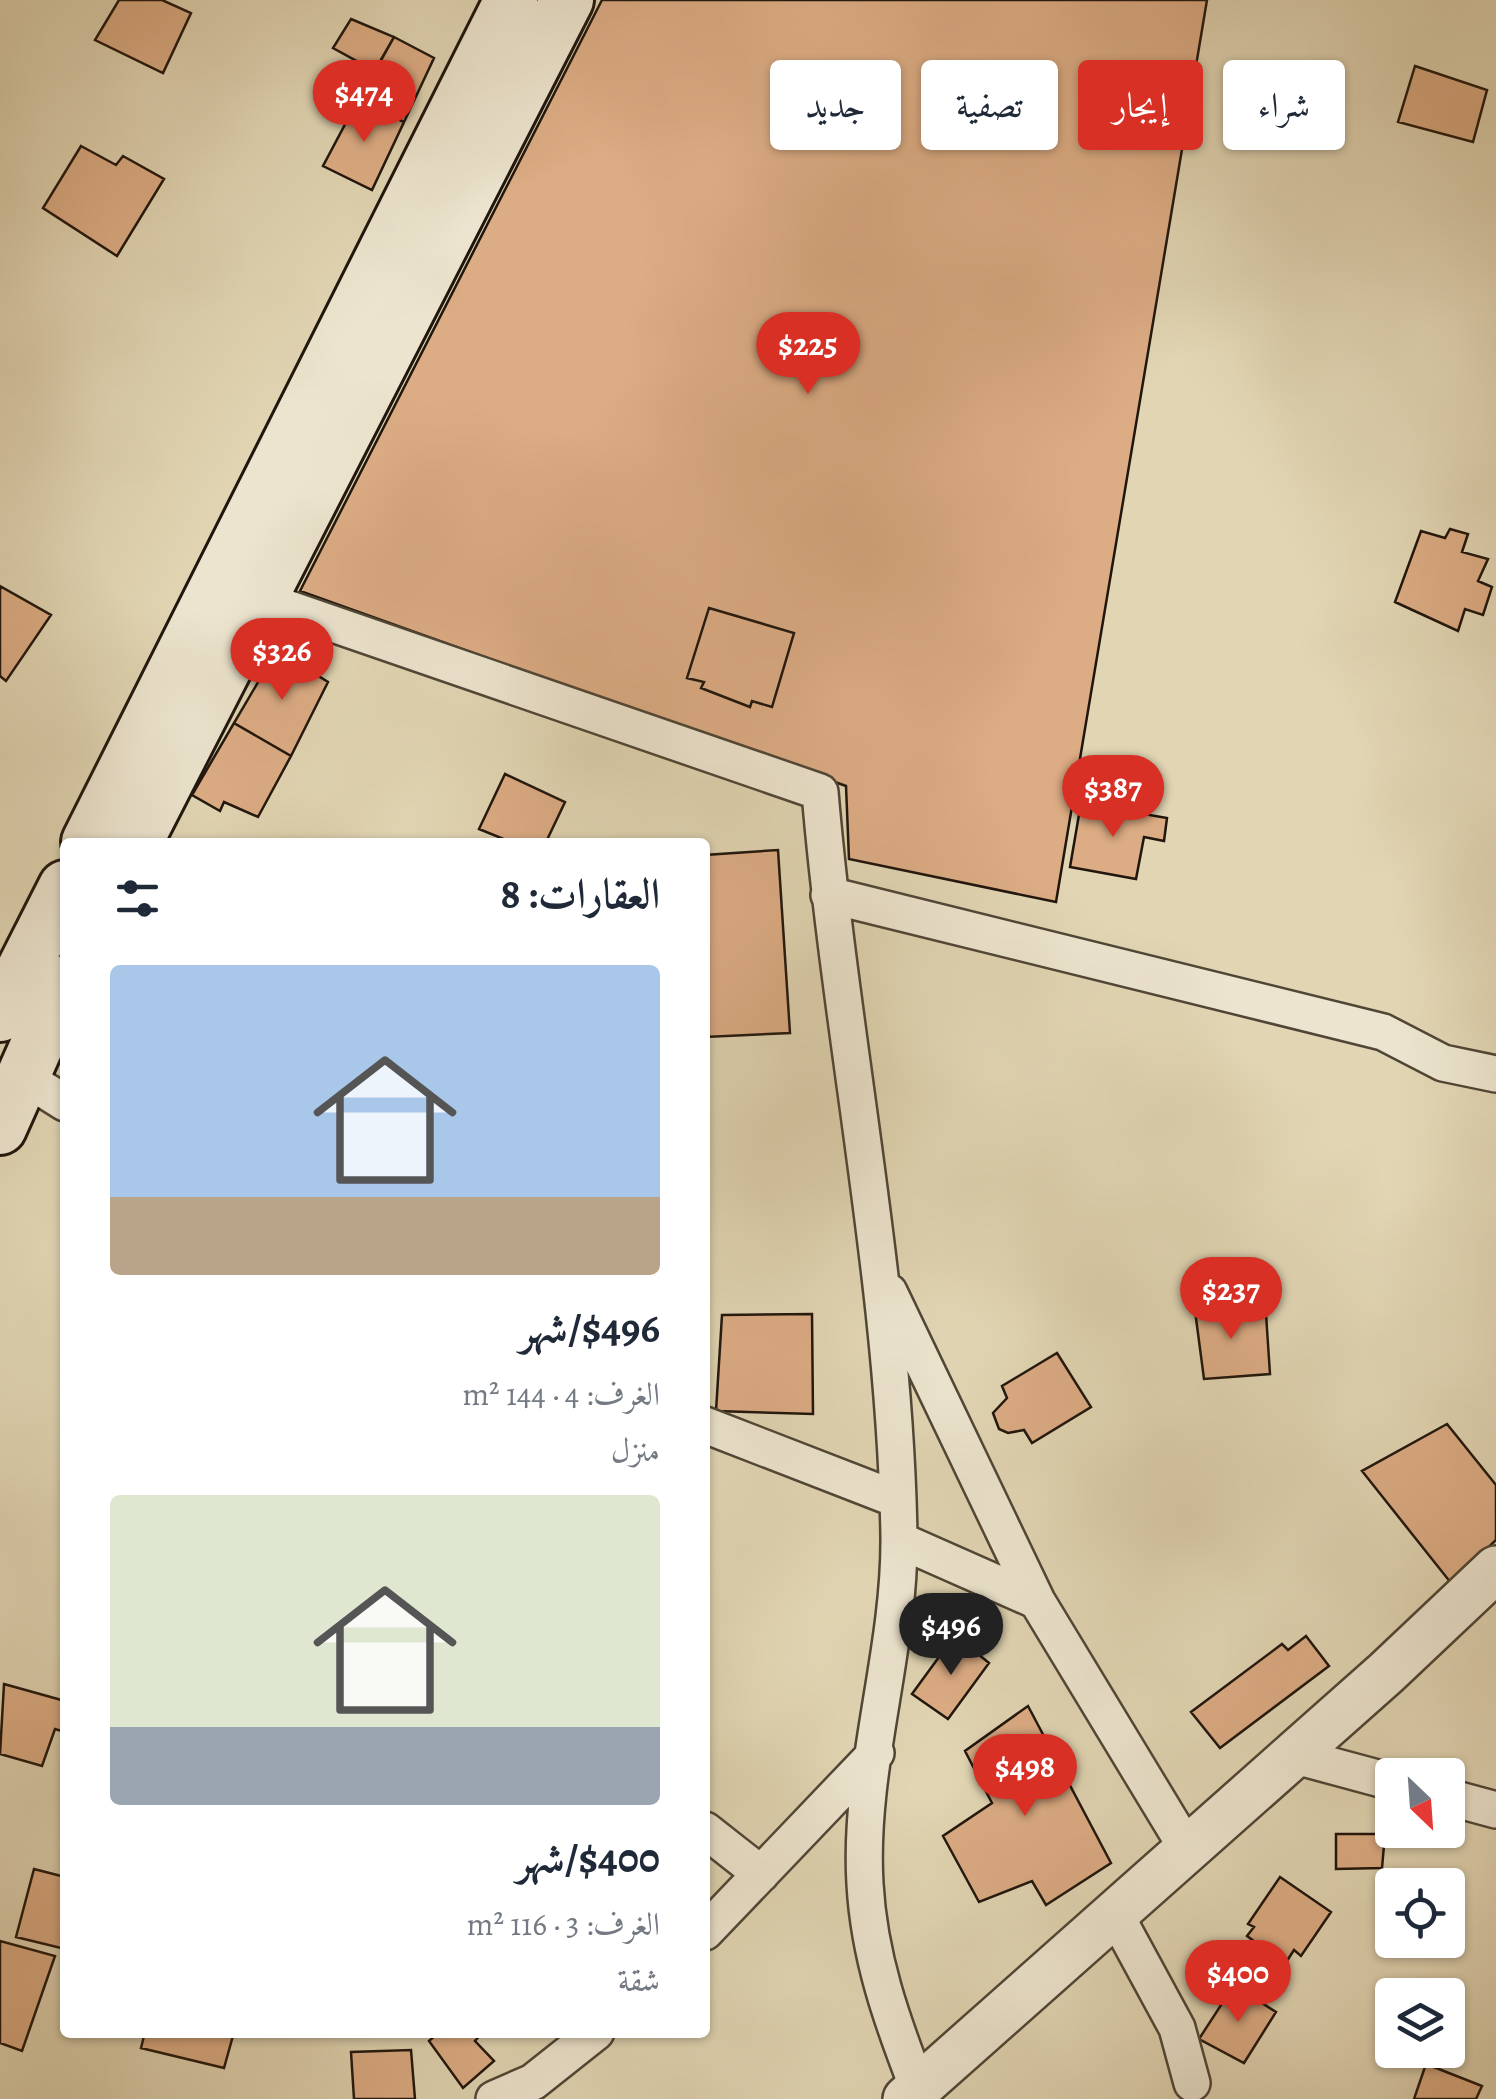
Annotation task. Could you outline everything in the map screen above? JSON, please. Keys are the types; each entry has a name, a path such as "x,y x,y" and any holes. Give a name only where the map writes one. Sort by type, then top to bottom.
{"main road":[{"path":"138,838 240,591 511,0"},
{"path":"90,838 240,591 566,0"},
{"path":"2,1005 60,897"},
{"path":"0,1128 43,1090 60,1007"}],"street":[{"path":"240,591 820,792 829,895 880,1273 899,1540 865,1863 869,1931 884,2002 912,2093 1496,1569"},
{"path":"829,895 1383,1032 1443,1063 1496,1074"},
{"path":"880,1273 1037,1602 1186,1848"},
{"path":"710,1427 896,1499"},
{"path":"899,1540 1037,1602"},
{"path":"710,1927 876,1754"},
{"path":"1292,1755 1375,1777"},
{"path":"1465,1801 1496,1810"},
{"path":"710,1834 761,1874"},
{"path":"1114,1912 1177,2028 1192,2083"},
{"path":"494,2099 533,2082 588,2038"}],"building":[{"path":"119,0 162,0 191,13 163,73 95,40"},
{"path":"602,0 1207,0 1197,60 1078,60 1078,150 1182,150 1056,902 849,859 846,786 300,591"},
{"path":"351,19 394,37 375,71 333,48"},
{"path":"394,37 434,58 404,122 358,100"},
{"path":"1415,66 1487,90 1473,142 1398,122"},
{"path":"358,100 404,122 372,190 323,166"},
{"path":"81,146 116,165 123,156 164,179 117,256 43,208"},
{"path":"1450,529 1468,534 1462,552 1488,559 1478,581 1492,587 1483,615 1465,609 1458,631 1395,602 1421,531 1445,538"},
{"path":"0,586 51,615 6,681 0,676"},
{"path":"709,608 794,633 772,707 752,701 750,707 701,688 704,682 687,678"},
{"path":"277,650 328,682 291,756 234,723"},
{"path":"234,723 291,756 258,817 224,802 220,811 192,795"},
{"path":"505,774 565,802 548,838 501,838 479,829"},
{"path":"1081,803 1167,818 1164,841 1144,837 1136,879 1070,867"},
{"path":"778,850 790,1033 710,1037 710,855"},
{"path":"1225,1300 1230,1317 1266,1314 1270,1374 1204,1379 1194,1303"},
{"path":"812,1314 813,1414 716,1411 722,1315"},
{"path":"1057,1353 1091,1407 1032,1443 1024,1430 1008,1433 999,1429 993,1413 1007,1398 1002,1386"},
{"path":"1447,1424 1496,1485 1496,1540 1451,1583 1362,1471"},
{"path":"955,1635 989,1663 948,1719 912,1694"},
{"path":"1306,1636 1329,1666 1220,1748 1191,1712 1282,1644 1288,1650"},
{"path":"4,1684 60,1700 60,1730 55,1729 42,1766 0,1754"},
{"path":"1028,1706 1111,1863 1046,1905 1032,1881 979,1902 943,1836 992,1803 965,1751"},
{"path":"1336,1834 1375,1834 1375,1848 1384,1848 1382,1868 1336,1869"},
{"path":"34,1869 60,1876 60,1948 16,1937"},
{"path":"1280,1877 1331,1912 1301,1956 1294,1950 1285,1964 1247,1936 1254,1927 1248,1924"},
{"path":"0,1941 55,1956 22,2051 0,2043"},
{"path":"1234,1985 1276,2012 1244,2063 1199,2039"},
{"path":"144,2038 232,2038 224,2068 141,2048"},
{"path":"478,2038 475,2041 494,2061 463,2088 429,2041"},
{"path":"411,2050 415,2099 354,2099 351,2052"},
{"path":"1425,2068 1436,2068 1482,2086 1476,2099 1414,2099"}]}
